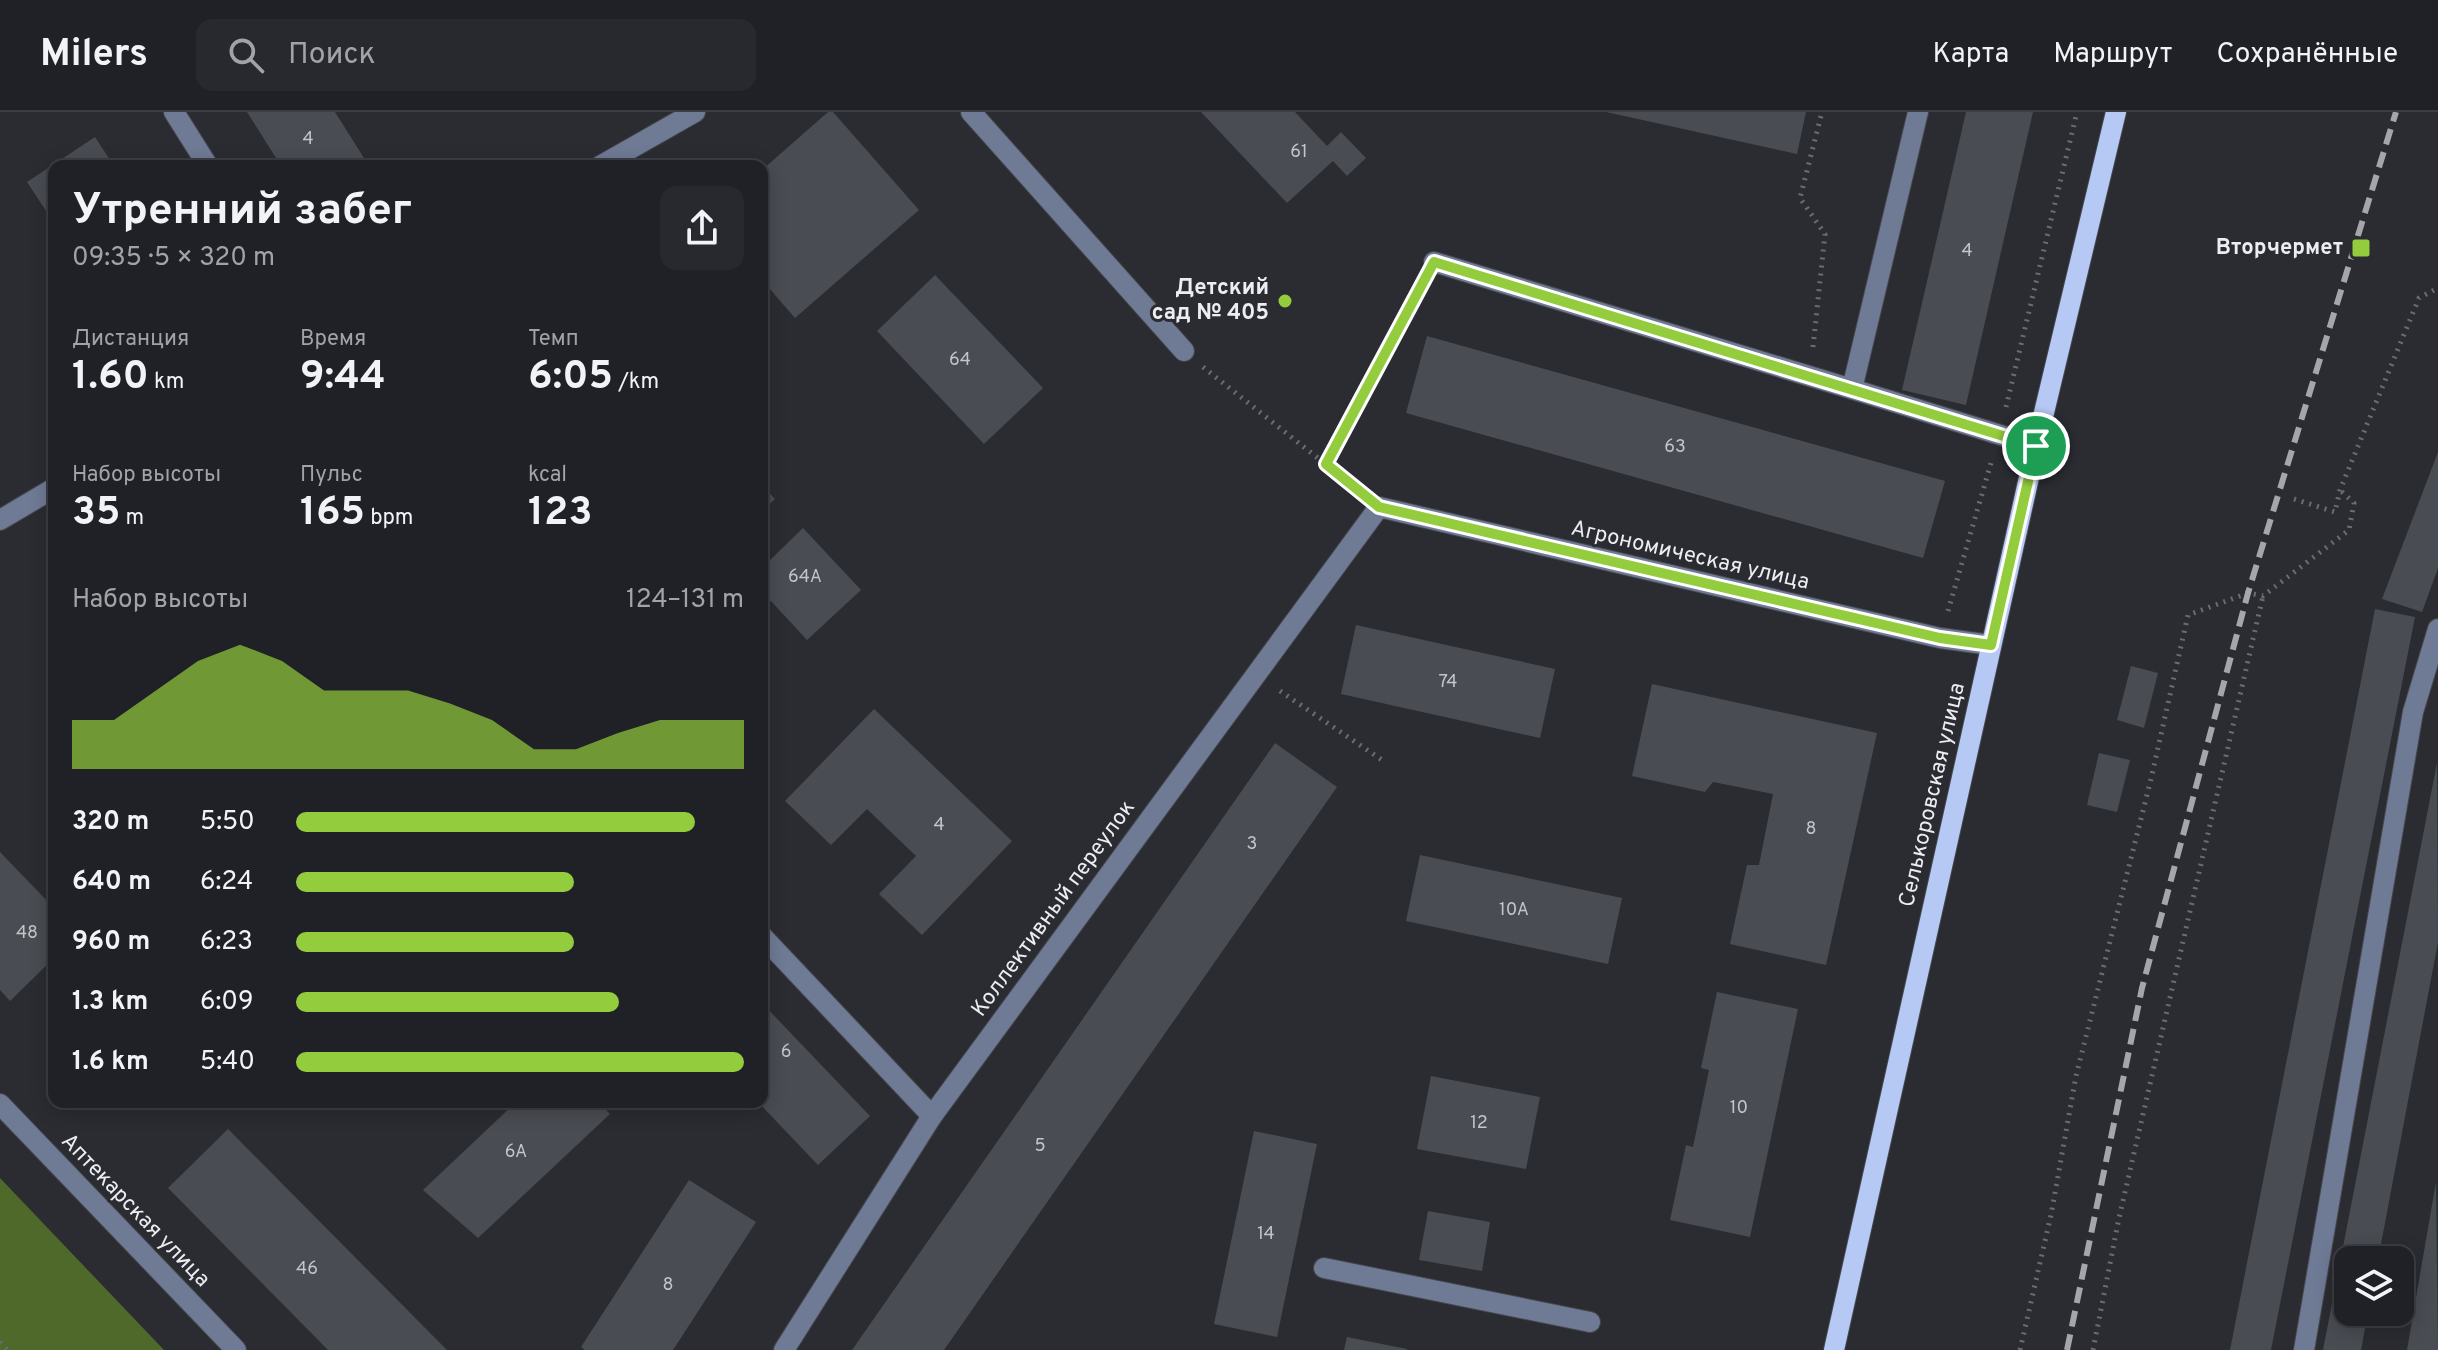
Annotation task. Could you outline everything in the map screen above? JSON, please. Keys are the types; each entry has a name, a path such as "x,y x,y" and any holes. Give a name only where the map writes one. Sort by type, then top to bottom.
{"main road":[{"name":"Селькоровская улица","path":"1834,1350 2036,446 2116,112"}],"street":[{"path":"174,112 204,160"},
{"path":"611,160 695,112"},
{"path":"971,112 1184,351"},
{"path":"1852,389 1918,112"},
{"path":"1434,262 2036,446"},
{"path":"0,520 48,492"},
{"name":"Агрономическая улица","path":"1379,507 1940,638 1991,645"},
{"name":"Коллективный переулок","path":"784,1350 932,1116 1379,507"},
{"path":"2304,1350 2413,712 2438,629"},
{"path":"768,942 932,1116"},
{"name":"Аптекарская улица","path":"0,1104 236,1350"},
{"path":"1324,1268 1590,1322"}],"path":[{"path":"1810,376 1825,234 1800,198 1822,112"},
{"path":"1940,638 1999,436 2077,112"},
{"path":"1326,464 1434,262"},
{"path":"2294,499 2335,512 2340,490 2419,298 2438,288"},
{"path":"1184,351 1379,507"},
{"path":"2093,1350 2119,1218 2263,596 2349,530 2354,503 2340,490"},
{"path":"2020,1350 2051,1215 2076,1076 2188,615 2248,593 2263,596"},
{"path":"1256,675 1385,762"},
{"path":"0,1342 7,1350"}],"green space":[{"path":"0,1178 164,1350 0,1350"}],"building":[{"path":"247,112 335,112 365,160 277,160"},
{"path":"828,112 833,112 919,210 795,318 768,287 768,165"},
{"path":"1201,112 1295,112 1327,146 1341,132 1366,158 1347,176 1333,161 1287,203"},
{"path":"1606,112 1806,112 1797,154"},
{"path":"1966,112 2033,112 1966,405 1902,390"},
{"path":"95,137 110,160 60,160"},
{"path":"48,168 48,214 27,182"},
{"path":"935,275 1043,388 984,444 877,331"},
{"path":"1427,336 1945,481 1923,558 1406,413"},
{"path":"2438,452 2438,568 2422,612 2382,599"},
{"path":"768,491 775,499 768,505"},
{"path":"803,528 861,590 807,640 771,601 768,604 768,562"},
{"path":"2375,609 2415,617 2271,1350 2230,1350"},
{"path":"1356,625 1555,669 1540,738 1341,694"},
{"path":"2131,666 2158,673 2144,728 2117,720"},
{"path":"1652,684 1877,733 1826,965 1730,944 1747,865 1759,865 1773,794 1713,782 1705,792 1632,776"},
{"path":"874,709 1012,841 922,935 879,894 916,856 867,809 831,845 785,801"},
{"path":"1275,743 1337,787 944,1350 852,1350"},
{"path":"2099,753 2130,760 2117,812 2087,805"},
{"path":"2437,763 2438,942 2381,1246 2343,1246"},
{"path":"0,852 48,902 48,964 10,1001 0,990"},
{"path":"1420,855 1622,898 1608,964 1406,921"},
{"path":"1717,992 1798,1009 1750,1237 1670,1220 1686,1145 1693,1147 1709,1070 1701,1068"},
{"path":"768,1009 870,1116 818,1165 764,1108 768,1108"},
{"path":"1431,1076 1540,1097 1526,1169 1417,1149"},
{"path":"510,1108 604,1108 610,1114 478,1238 423,1190"},
{"path":"228,1129 447,1350 328,1350 168,1188"},
{"path":"1254,1131 1317,1144 1277,1337 1214,1324"},
{"path":"689,1180 756,1222 673,1350 585,1350 581,1347"},
{"path":"2436,1182 2438,1350 2407,1350 2411,1326 2414,1326 2414,1309"},
{"path":"1428,1211 1490,1222 1482,1271 1419,1260"},
{"path":"2334,1293 2334,1326 2365,1326 2361,1350 2323,1350"},
{"path":"1347,1337 1407,1349 1407,1350 1344,1350"}],"railway":[{"path":"2067,1350 2142,988 2248,593 2396,112"}],"place":[{"name":"Вторчермет","path":"2361,248"},
{"name":"Детский сад № 405","path":"1285,301"}],"route":[{"path":"1434,262 2036,446 1991,645 1940,638 1379,507 1326,464 1434,262"}]}
